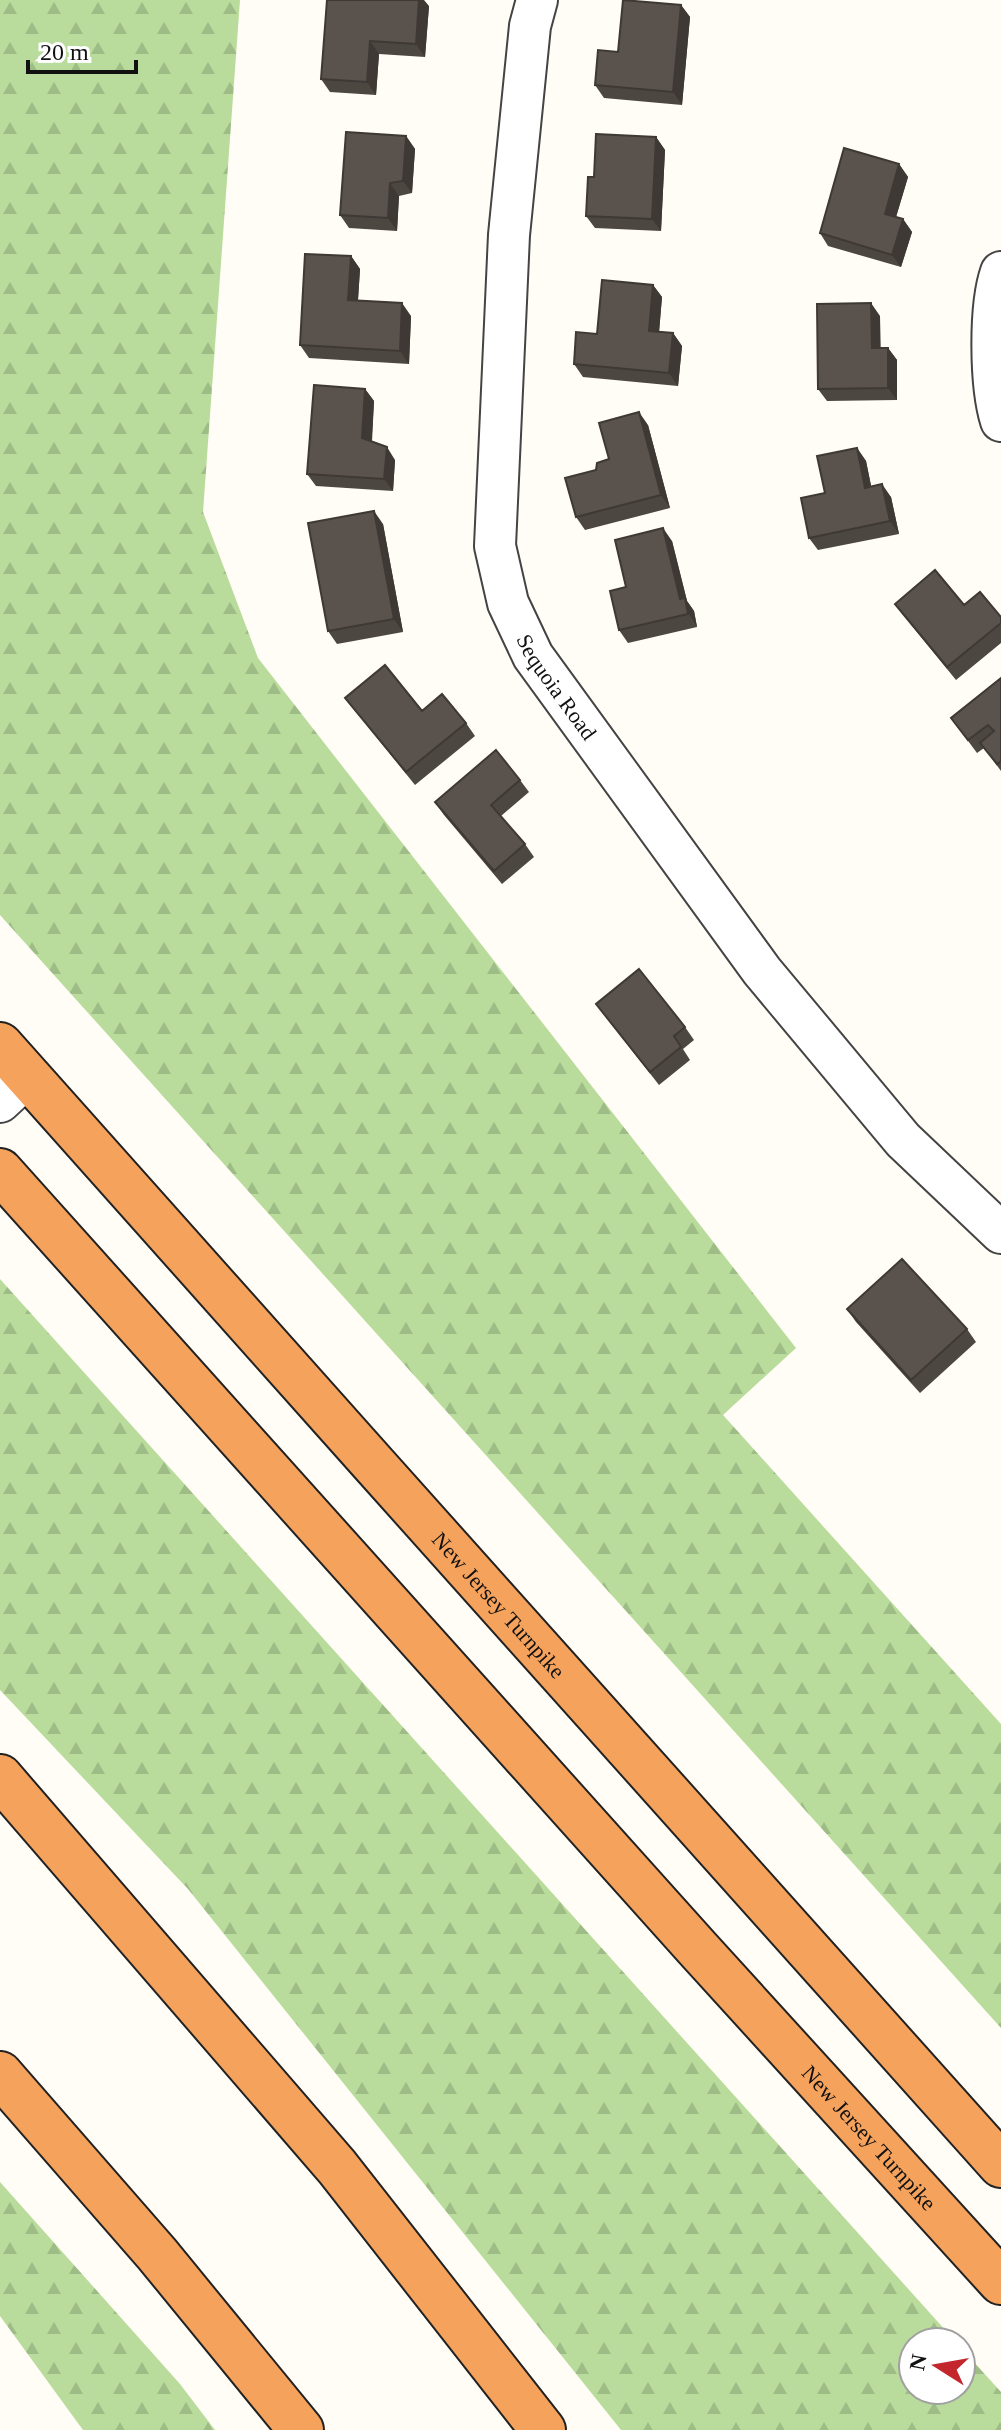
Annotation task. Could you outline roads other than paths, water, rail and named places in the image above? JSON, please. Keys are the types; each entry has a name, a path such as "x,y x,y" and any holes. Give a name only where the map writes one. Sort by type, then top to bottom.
{"highway":[{"name":"New Jersey Turnpike","path":"9,1074 361,1447 777,1918 1001,2165"},
{"name":"New Jersey Turnpike","path":"0,1171 1001,2282"},
{"path":"0,1777 337,2167 543,2430"},
{"path":"0,2074 157,2254 301,2430"}],"street":[{"name":"Sequoia Road","path":"537,0 530,26 508,251 495,546 508,603 533,656 762,971 903,1140 1001,1233"},
{"path":"1001,272 996,286 993,362 1001,421"}]}
